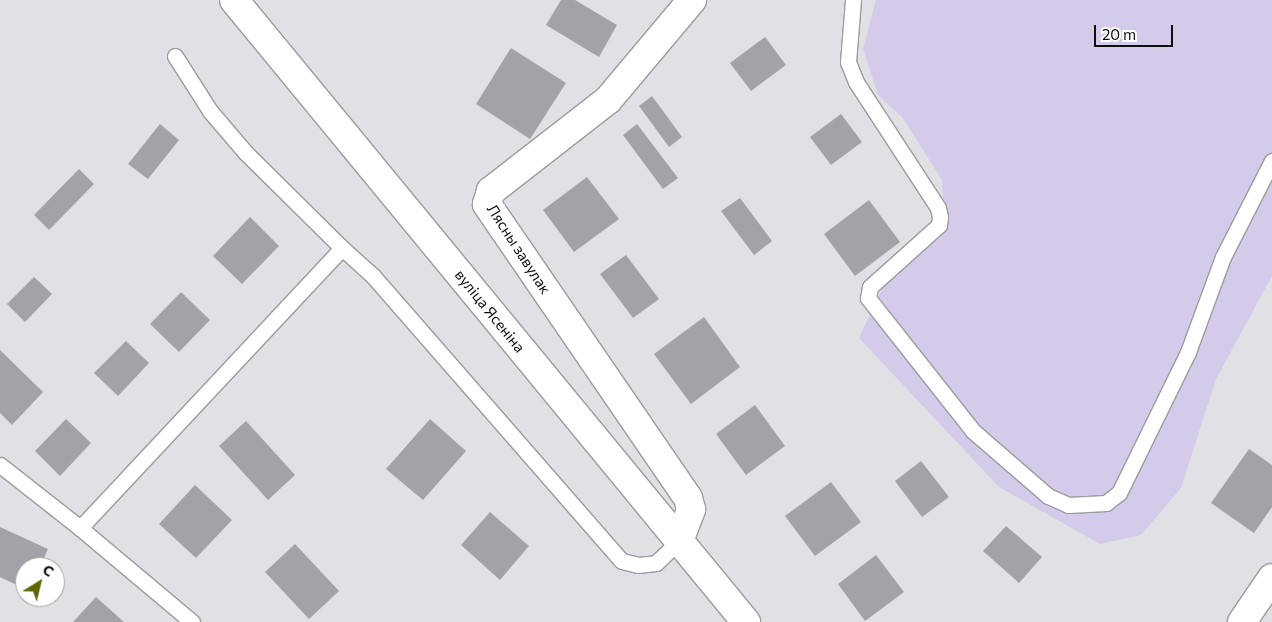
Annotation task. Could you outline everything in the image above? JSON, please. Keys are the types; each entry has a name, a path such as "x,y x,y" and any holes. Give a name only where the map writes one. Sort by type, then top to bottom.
{"street":[{"name":"вуліца Ясеніна","path":"234,0 746,622"},
{"name":"Лясны завулак","path":"678,541 690,509 688,498 487,204 491,191 608,100 692,0"},
{"path":"1242,622 1272,578"}],"lane":[{"path":"854,0 848,62 856,82 938,208 940,217 939,225 870,287 868,298 973,432 1048,496 1068,505 1106,503 1119,493 1188,352 1223,257 1272,161"},
{"path":"175,56 210,111 246,153 373,276 622,561 638,565 656,563 678,541"},
{"path":"80,528 342,248"},
{"path":"0,466 80,528 192,622"}],"shaded area":[{"path":"876,0 1272,0 1272,276 1216,379 1181,488 1141,535 1100,544 999,487 859,338 888,277 944,229 942,180 902,117 878,95 863,49"}],"building":[{"path":"561,0 575,0 617,25 599,57 546,25"},
{"path":"765,37 786,65 751,91 730,63"},
{"path":"511,48 566,83 530,139 476,104"},
{"path":"652,96 682,137 669,147 639,106"},
{"path":"841,114 862,142 831,165 810,137"},
{"path":"160,124 179,140 148,179 128,164"},
{"path":"637,124 678,178 663,189 623,135"},
{"path":"79,169 94,184 49,230 34,215"},
{"path":"587,177 619,219 574,252 543,210"},
{"path":"740,198 772,241 754,255 721,211"},
{"path":"869,200 900,242 855,276 824,234"},
{"path":"250,217 279,246 242,284 213,256"},
{"path":"626,255 659,299 633,318 600,274"},
{"path":"34,277 52,294 25,322 7,304"},
{"path":"181,292 210,320 179,352 150,324"},
{"path":"704,317 740,367 691,404 654,354"},
{"path":"126,341 149,363 118,396 94,373"},
{"path":"0,350 43,392 12,425 0,413"},
{"path":"755,405 785,446 746,475 716,434"},
{"path":"66,419 91,443 60,476 35,451"},
{"path":"430,419 466,451 423,500 386,469"},
{"path":"246,421 295,475 268,500 219,446"},
{"path":"1249,449 1272,465 1272,507 1254,533 1211,503"},
{"path":"921,461 949,497 922,517 895,481"},
{"path":"831,482 861,522 815,556 785,516"},
{"path":"195,485 232,520 196,558 159,524"},
{"path":"490,512 529,546 500,580 461,545"},
{"path":"1006,526 1042,557 1019,583 983,551"},
{"path":"0,527 48,549 44,557 15,557 15,584 0,577"},
{"path":"295,544 339,591 309,619 265,572"},
{"path":"876,555 904,592 865,621 838,584"},
{"path":"96,597 124,622 73,622"}]}
